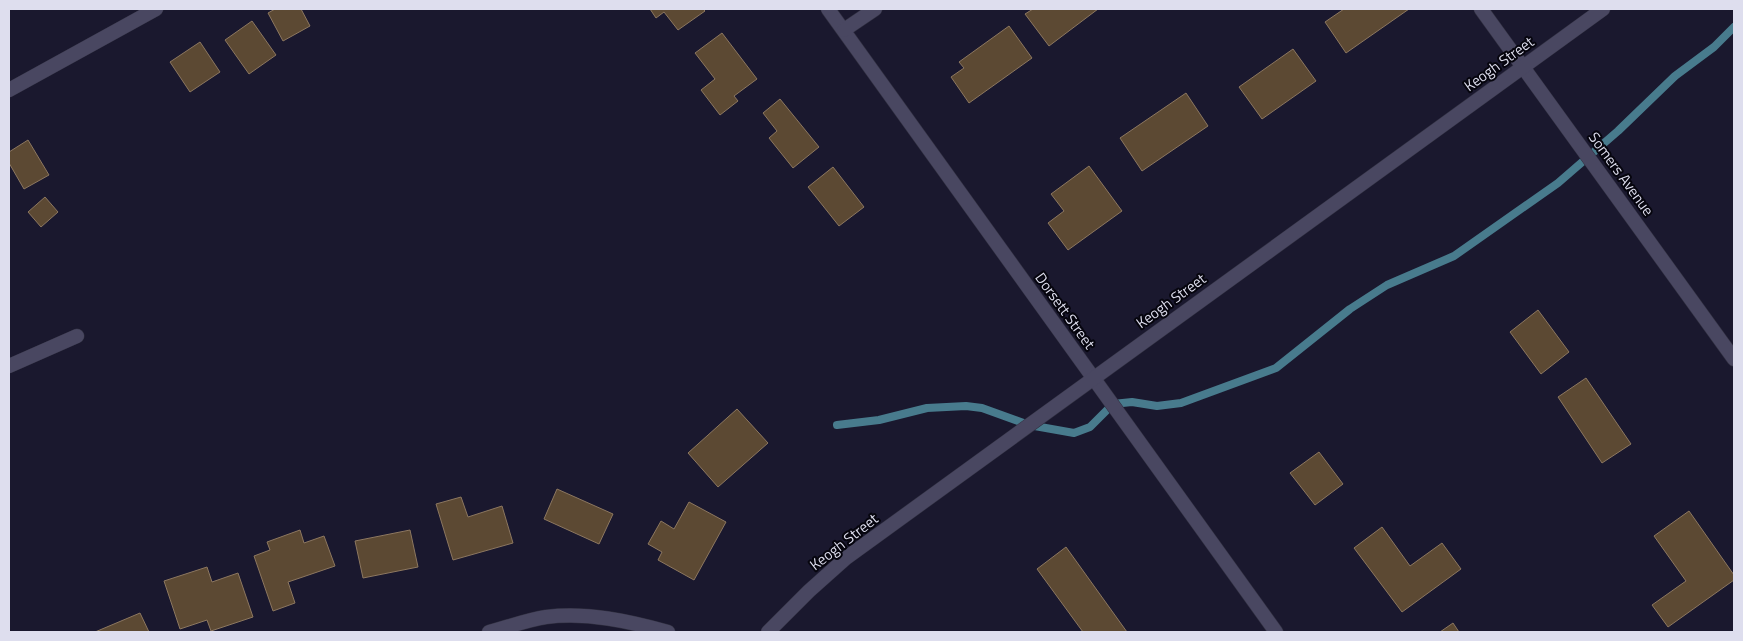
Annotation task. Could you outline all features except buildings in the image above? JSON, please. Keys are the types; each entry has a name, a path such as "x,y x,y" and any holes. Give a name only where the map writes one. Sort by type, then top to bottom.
{"street":[{"path":"9,90 156,9"},
{"name":"Dorsett Street","path":"828,9 1276,632"},
{"path":"844,30 875,9"},
{"name":"Somers Avenue","path":"1481,9 1734,359"},
{"name":"Keogh Street","path":"768,632 809,591 846,558 1603,9"},
{"path":"9,366 78,336"},
{"path":"489,632 544,618 573,616 626,620 668,632"}],"waterway":[{"path":"837,425 879,420 927,408 966,406 982,408 1029,425 1074,433 1090,427 1113,404 1132,402 1157,406 1181,403 1276,368 1350,309 1387,285 1454,256 1558,183 1618,131 1675,76 1714,47 1734,27"}]}
